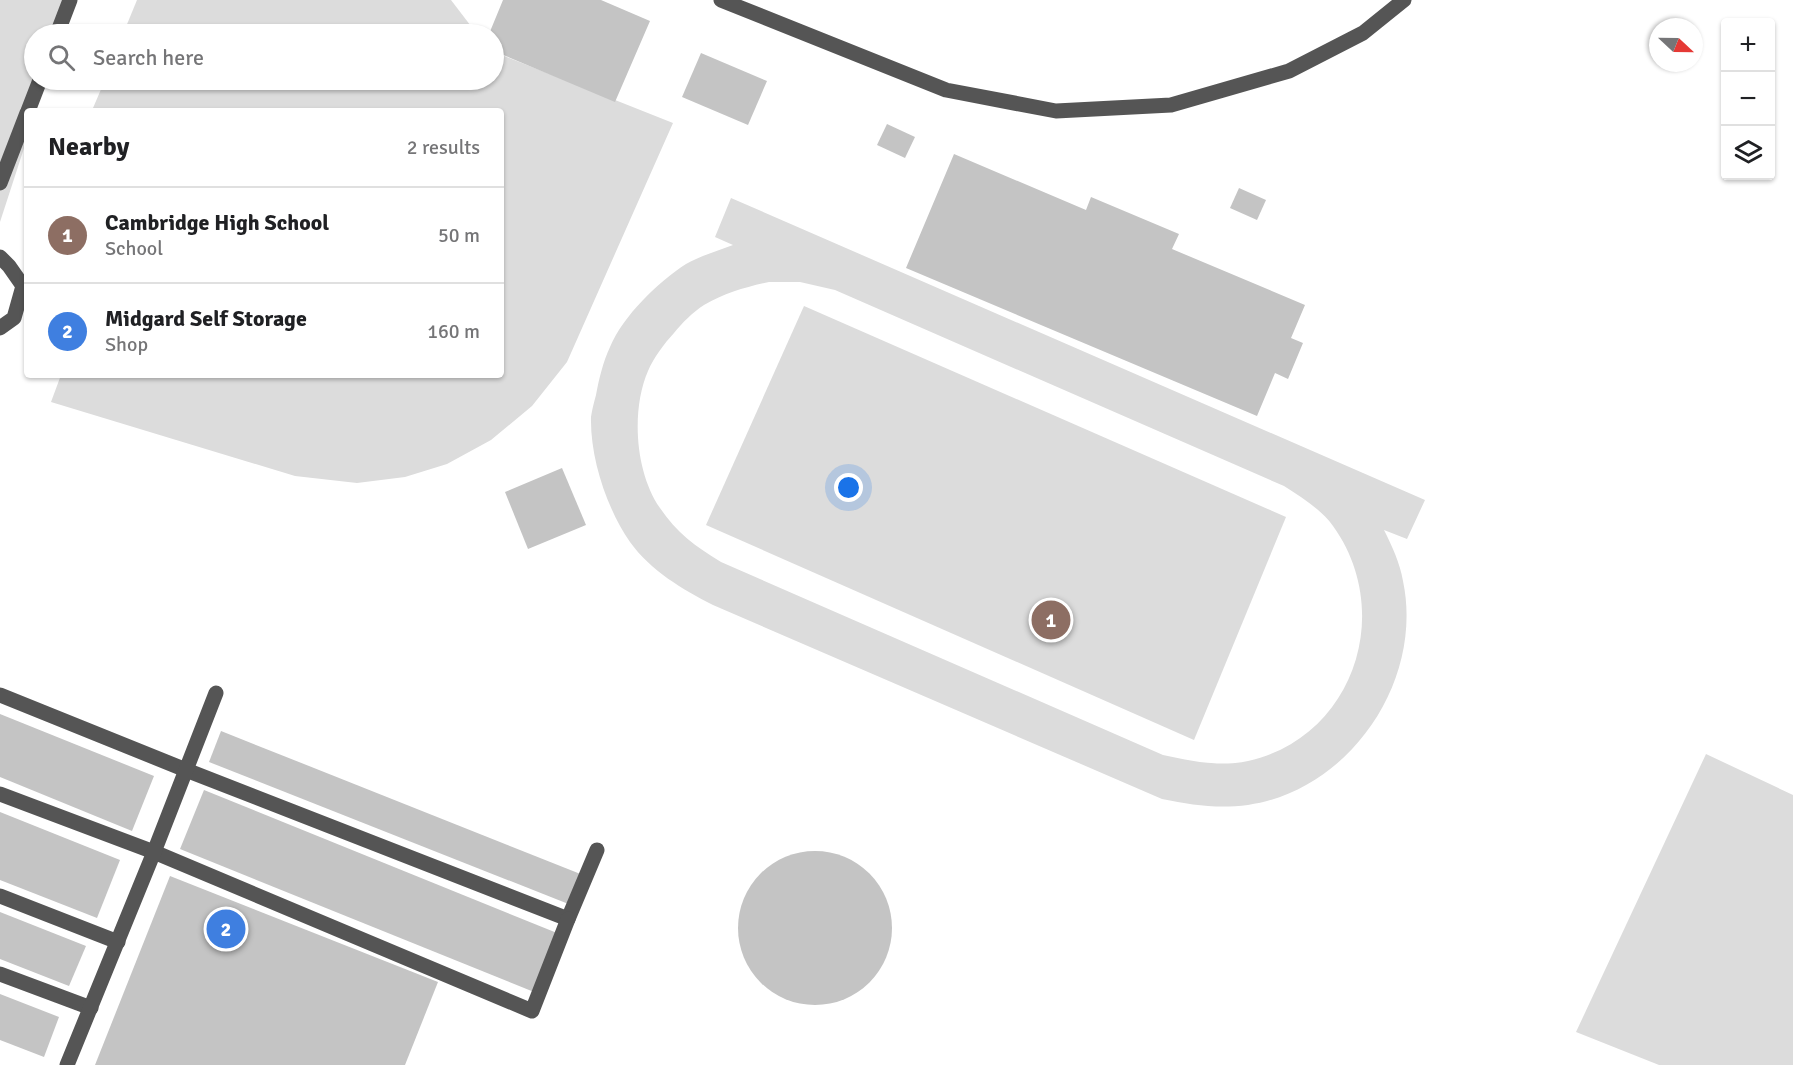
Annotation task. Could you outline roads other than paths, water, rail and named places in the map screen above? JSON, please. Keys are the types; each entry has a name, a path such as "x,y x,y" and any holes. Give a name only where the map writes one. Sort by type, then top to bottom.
{"lane":[{"path":"61,24 70,0"},
{"path":"721,0 946,90 1056,111 1171,105 1289,71 1363,33 1404,0"},
{"path":"29,108 36,90"},
{"path":"0,183 24,120"},
{"path":"0,256 23,286 14,318 0,328"},
{"path":"67,1065 216,693"},
{"path":"0,694 186,770 568,919"},
{"path":"0,794 154,852 532,1011 597,850"},
{"path":"0,896 118,942"},
{"path":"0,974 90,1008"}],"place":[{"name":"Cambridge High School","path":"1051,620"},
{"name":"Midgard Self Storage","path":"226,929"}]}
